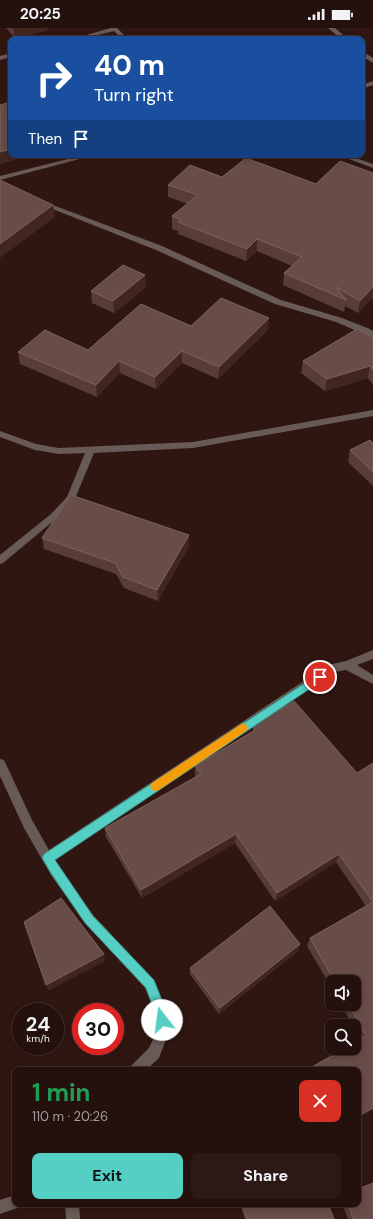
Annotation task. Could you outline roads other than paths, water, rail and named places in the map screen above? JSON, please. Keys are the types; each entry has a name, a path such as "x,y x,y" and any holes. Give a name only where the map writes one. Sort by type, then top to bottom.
{"street":[{"path":"331,28 341,36"},
{"path":"87,36 114,29 122,36"},
{"path":"0,178 80,158"},
{"path":"350,158 373,166"},
{"path":"32,198 159,248 278,302 338,320 367,331 373,335"},
{"path":"0,434 36,447 60,451 193,445 373,413"},
{"path":"0,560 54,516 71,499 91,449"},
{"path":"48,858 332,668 347,665 373,654"},
{"path":"347,665 373,680"},
{"path":"0,764 28,824 55,872 89,919 150,984 160,1010 163,1031 154,1053 140,1067"},
{"path":"0,1207 12,1203"},
{"path":"72,1207 73,1219"}]}
